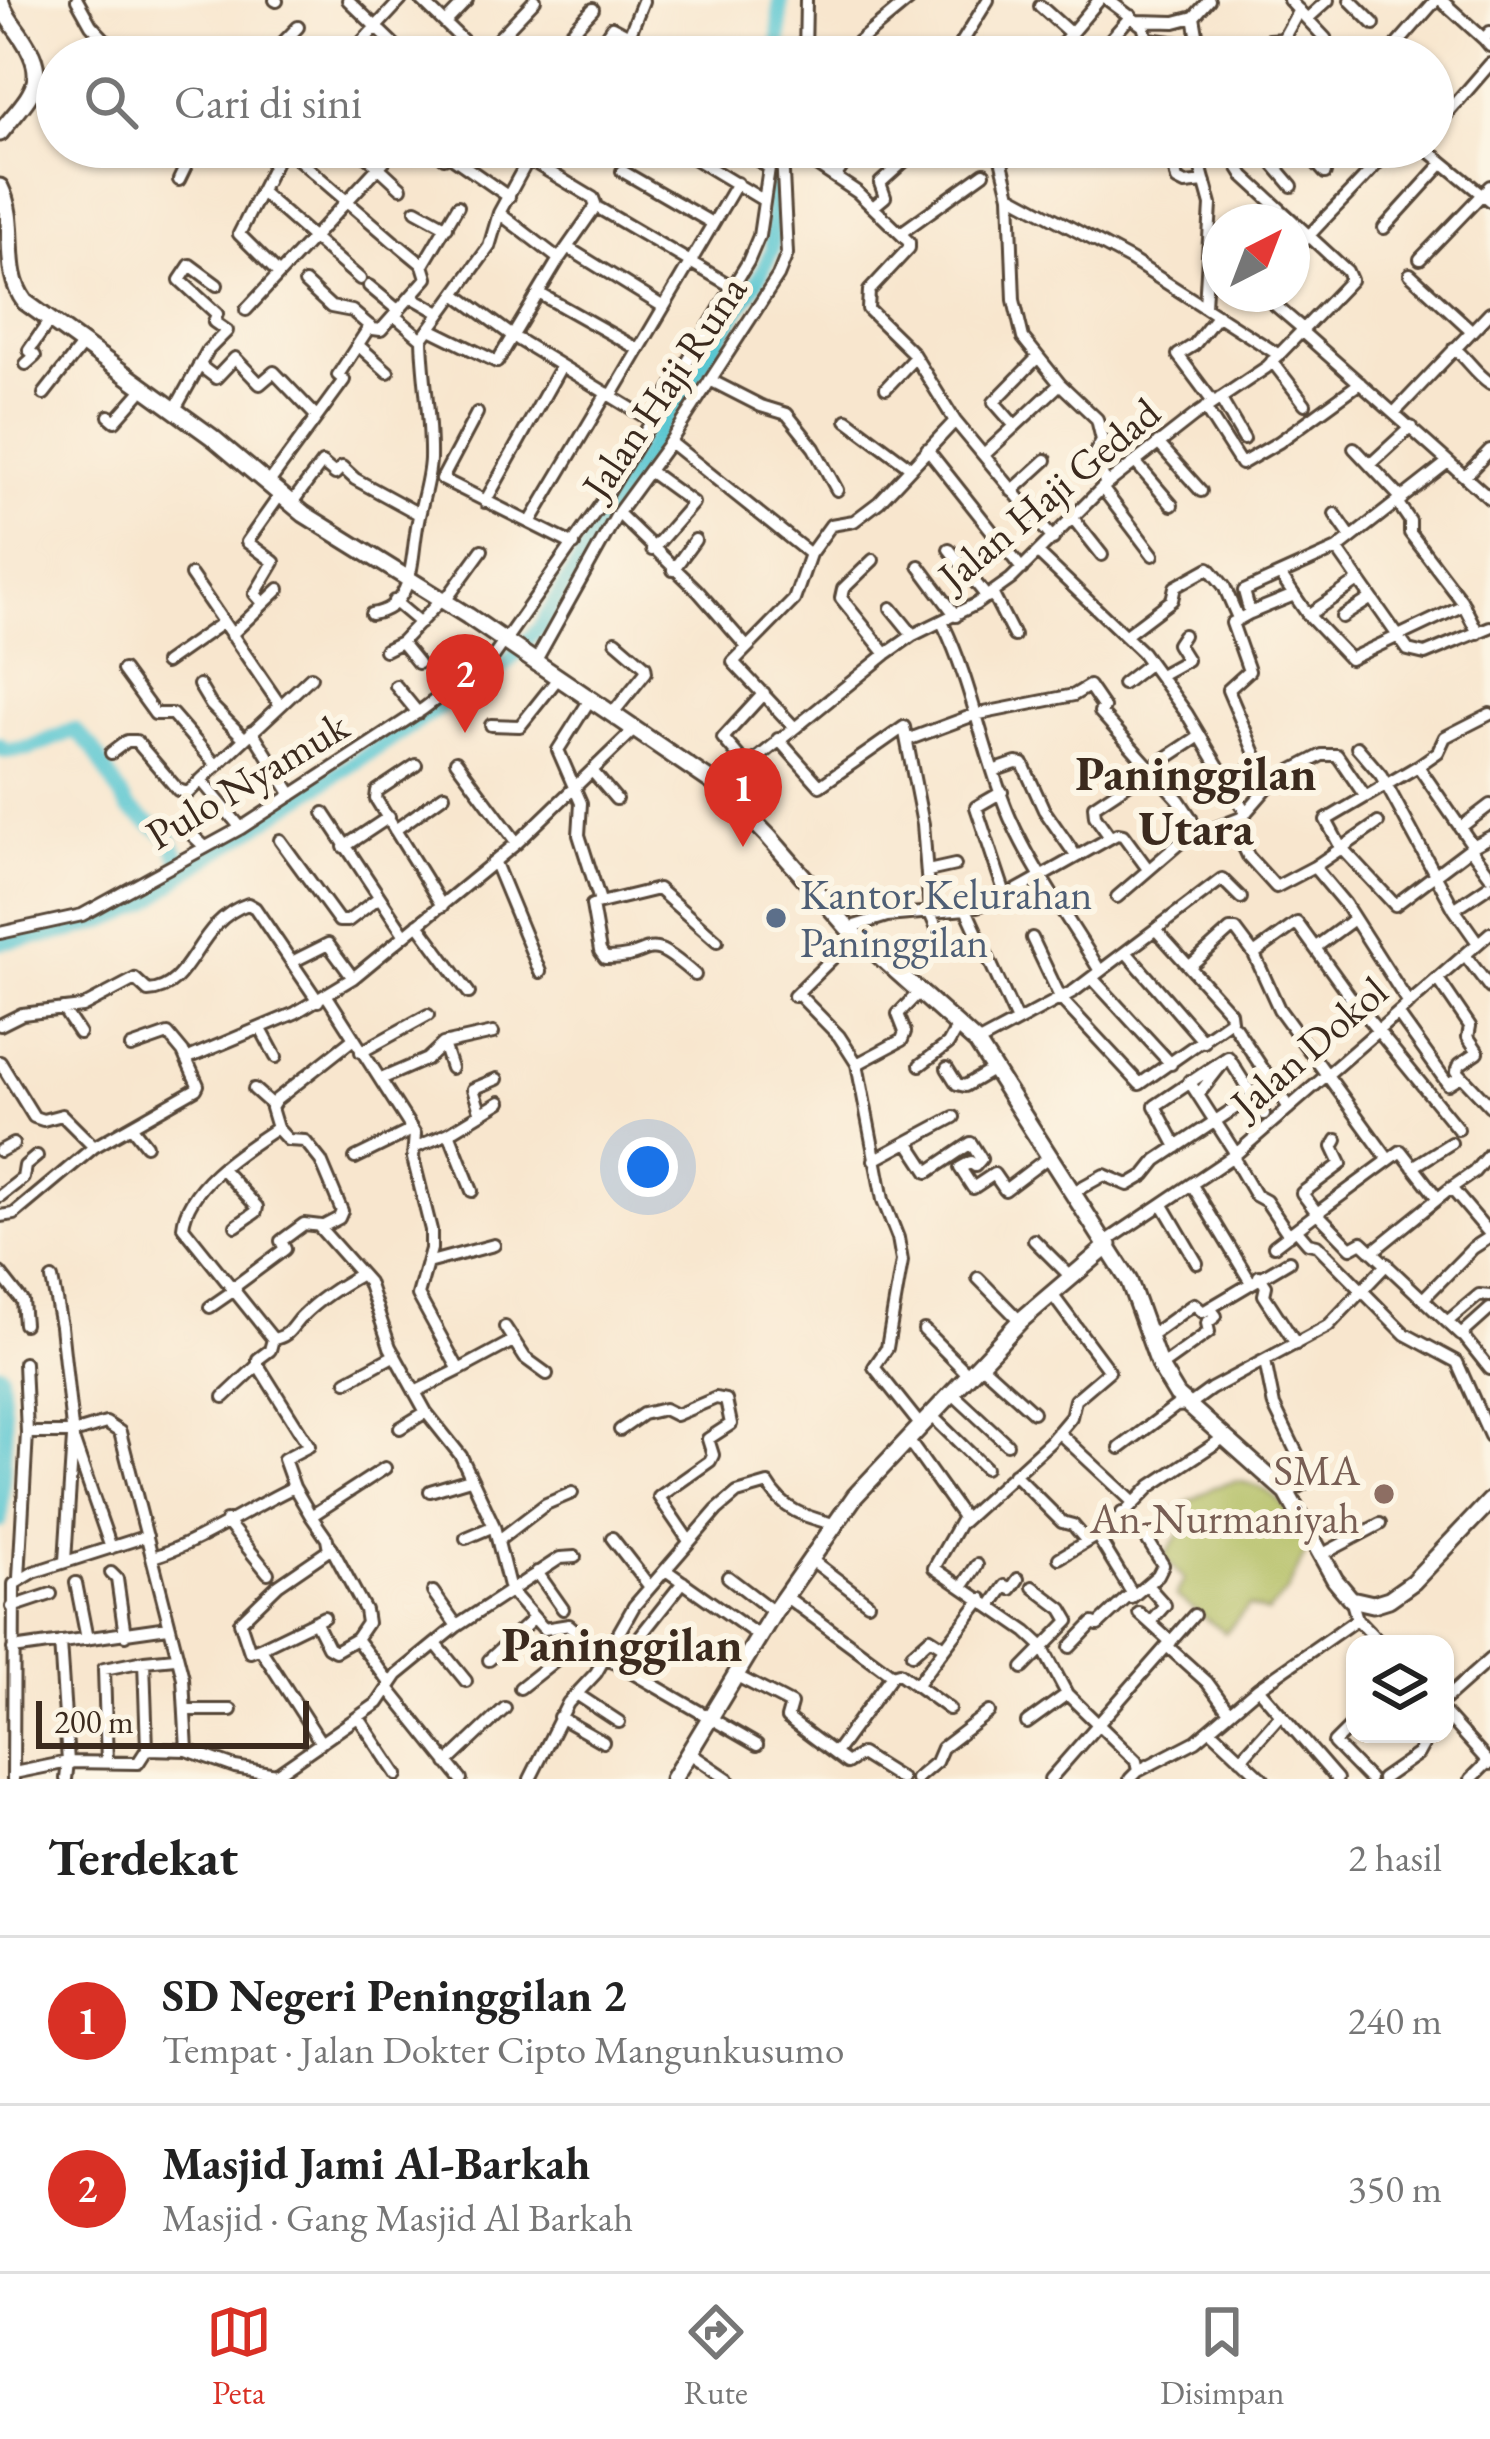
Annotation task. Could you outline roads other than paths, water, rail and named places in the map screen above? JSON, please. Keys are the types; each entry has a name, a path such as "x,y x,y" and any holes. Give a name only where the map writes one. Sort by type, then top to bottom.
{"main road":[{"path":"0,0 36,63"},
{"path":"0,133 36,84"},
{"path":"0,187 8,211 10,283 25,302 175,409 279,494 721,788 852,932 976,1043 1130,1281 1160,1367 1189,1406 1287,1493 1335,1580 1351,1599 1373,1604 1389,1599 1413,1582 1490,1501"},
{"path":"673,1779 833,1524 1020,1322 1108,1243"}],"street":[{"path":"77,0 102,36"},
{"path":"348,0 383,36"},
{"path":"367,36 401,0"},
{"path":"421,0 458,36"},
{"path":"445,23 467,0"},
{"path":"500,36 535,0"},
{"path":"805,36 806,0"},
{"path":"865,36 909,0"},
{"path":"966,36 988,0"},
{"path":"1068,36 1104,0 1134,18 1147,36"},
{"path":"1194,17 1209,0"},
{"path":"1289,0 1320,36"},
{"path":"1286,36 1303,15 1328,0"},
{"path":"1350,0 1374,25"},
{"path":"1405,36 1439,0 1488,39"},
{"path":"629,36 643,1"},
{"path":"1040,6 1070,33"},
{"path":"569,36 593,8"},
{"path":"1115,36 1134,18 1175,22 1194,17"},
{"path":"1194,17 1195,36"},
{"path":"289,36 298,27"},
{"path":"1454,106 1490,64"},
{"path":"179,180 185,168"},
{"path":"273,168 241,229 241,238 278,274"},
{"path":"305,283 331,308 352,311 381,330 428,278 423,265 308,168"},
{"path":"246,310 378,168"},
{"path":"380,168 401,188"},
{"path":"464,168 509,197"},
{"path":"371,614 385,610 411,580 429,472 426,333 489,247 500,213 524,168"},
{"path":"260,192 397,314 426,333 495,363 516,339 597,201 552,168"},
{"path":"711,168 763,200"},
{"path":"520,651 574,544 757,245 767,168"},
{"name":"Jalan Haji Runa","path":"520,651 670,442 778,276 787,254 783,168"},
{"path":"824,168 902,232 910,248 869,291 866,303 871,313 915,357 955,421 1053,538"},
{"path":"836,177 842,168"},
{"path":"873,206 885,196 880,183 897,168"},
{"path":"1003,168 1010,195 1016,316 1023,338 1060,384 1097,419 1102,439 1094,453 1104,487 1153,555"},
{"path":"1175,168 1177,180 1185,184 1205,182"},
{"path":"1201,168 1210,204"},
{"path":"1239,168 1273,204"},
{"path":"1277,168 1292,186"},
{"path":"1321,168 1325,173"},
{"path":"1310,233 1374,168"},
{"path":"1384,228 1438,168"},
{"path":"1420,259 1487,194 1450,168"},
{"path":"622,171 712,223"},
{"path":"902,232 984,173"},
{"path":"531,521 737,183"},
{"path":"1010,195 1202,304"},
{"path":"423,265 458,206"},
{"path":"600,209 733,287"},
{"path":"416,210 447,227"},
{"path":"500,213 559,259"},
{"name":"Jalan Haji Gedad","path":"721,788 886,654 989,595 1039,554 1104,487 1276,358 1352,278 1310,239"},
{"path":"573,251 662,306"},
{"path":"175,409 200,365 227,331 214,322 217,314 179,280 190,265 217,285"},
{"path":"1410,274 1471,331"},
{"path":"457,295 516,339 652,422"},
{"path":"542,295 638,349"},
{"path":"412,297 440,314"},
{"path":"1214,312 1276,358 1305,404"},
{"path":"1282,312 1490,499"},
{"path":"1395,412 1490,312"},
{"path":"1218,315 1194,346 1178,355 1244,439"},
{"path":"26,364 35,356 28,350 31,344 50,320"},
{"path":"263,603 255,594 274,562 247,542 279,494 300,444 344,380 338,375 370,326"},
{"path":"44,394 83,344"},
{"path":"359,346 388,372"},
{"path":"1454,348 1468,360 1472,371 1490,383"},
{"path":"886,388 915,357"},
{"path":"200,365 216,378 235,358 260,385 274,372 317,417"},
{"path":"1016,426 994,402 1037,358"},
{"path":"485,502 561,366"},
{"path":"710,380 760,406 788,414 837,490"},
{"path":"1213,403 1241,464 1360,383"},
{"path":"985,454 1060,384"},
{"path":"110,416 115,421 145,387"},
{"path":"477,413 442,478 574,544"},
{"path":"847,420 910,466"},
{"path":"794,726 733,663 794,600 810,554 833,523 856,520 879,502 955,421"},
{"path":"1372,463 1411,428"},
{"path":"670,442 810,554"},
{"path":"1158,443 1201,491"},
{"path":"300,444 335,474 342,467 419,514"},
{"path":"927,448 1022,569"},
{"path":"1354,448 1400,500 1410,520 1410,533 1464,605 1478,633"},
{"path":"1465,476 1490,450"},
{"path":"1012,491 1046,460"},
{"path":"1244,616 1244,591 1337,549 1448,462"},
{"path":"279,494 322,463"},
{"path":"1136,463 1172,505"},
{"path":"650,471 693,502 652,550"},
{"path":"618,513 746,646"},
{"path":"1335,514 1352,537"},
{"path":"1072,517 1102,555"},
{"path":"673,570 695,540"},
{"path":"949,549 989,595 1013,636"},
{"path":"1337,549 1408,650 1425,654 1490,627"},
{"path":"386,650 401,642 443,600 482,550"},
{"path":"1039,554 1127,634 1160,675 1246,813"},
{"path":"873,560 847,585 841,598 886,654"},
{"path":"919,566 956,616"},
{"path":"1127,634 1172,600 1175,586 1209,568 1244,616"},
{"path":"191,575 280,705"},
{"path":"1281,576 1308,615 1350,659 1464,605"},
{"path":"1308,615 1358,580"},
{"path":"232,634 279,589"},
{"path":"1227,784 1259,763 1228,690 1249,671 1232,623 1294,595"},
{"path":"1342,616 1370,599"},
{"path":"394,602 420,623"},
{"path":"891,608 913,635"},
{"path":"166,663 222,622"},
{"path":"943,624 962,665 993,771 1040,876 1096,974 1171,1064"},
{"path":"1160,675 1187,660 1177,644 1183,635"},
{"path":"613,713 646,669 616,641"},
{"path":"401,642 418,663"},
{"name":"Pulo Nyamuk","path":"0,933 73,918 173,865 241,828 482,666 520,651"},
{"path":"1123,683 1150,663"},
{"path":"123,670 155,714 172,714 217,766"},
{"path":"111,753 134,740 182,793 188,793 311,677"},
{"path":"491,725 520,726 559,677"},
{"path":"199,685 211,705 248,735 292,795"},
{"path":"396,686 418,712"},
{"path":"907,740 974,715 1074,694 1089,686 1103,708 1100,712 1191,818 1196,835"},
{"path":"746,765 723,738 764,693"},
{"path":"591,698 558,746 581,807 579,835 601,901"},
{"path":"1490,714 1444,736 1438,752 1326,820 1340,846 1395,905 1490,837"},
{"path":"778,739 820,787 904,727 928,871 930,913 941,938"},
{"path":"186,1059 261,1029 353,978 495,863 636,728"},
{"path":"1111,837 1092,809 1198,737"},
{"path":"1357,747 1386,784 1454,909 1478,943"},
{"path":"1118,897 1182,841 1233,824 1274,780 1331,753 1346,762 1365,796"},
{"path":"456,760 517,843"},
{"path":"993,771 1023,764 1045,810 1076,856"},
{"path":"416,765 376,793 442,905"},
{"path":"1418,766 1490,875"},
{"path":"593,772 616,799"},
{"path":"201,780 241,828"},
{"path":"1002,792 976,806 1006,897"},
{"path":"395,830 444,795"},
{"path":"1461,827 1490,805"},
{"path":"324,813 404,934"},
{"path":"344,847 389,817"},
{"path":"1233,824 1248,856 1271,884 1281,886 1378,823"},
{"path":"188,831 204,848"},
{"path":"985,1468 926,1420 874,1367 886,1348 902,1261 874,1160 857,1064 839,1036 795,995 852,932 887,916 966,909 1006,897 1111,837 1123,835 1148,869"},
{"path":"280,839 339,921 348,921 378,898"},
{"path":"495,863 540,972"},
{"path":"928,871 956,866"},
{"path":"1314,867 1409,1004"},
{"path":"976,1043 1061,999 1222,880 1241,898"},
{"path":"1454,909 1490,885"},
{"path":"695,975 657,947 605,958 592,905 658,890 717,941"},
{"path":"0,1025 22,1014 91,1003 136,979 148,992 158,991 184,971 211,927 243,905 255,908 382,1079 412,1130 414,1165 431,1230 427,1263 419,1281 421,1302 459,1370"},
{"path":"966,909 1016,1019"},
{"path":"1316,947 1354,919"},
{"path":"1254,954 1296,922 1458,1129"},
{"path":"420,926 470,993"},
{"path":"1190,966 1232,928 1254,954 1279,1010 1388,1159"},
{"path":"1032,938 1061,999 1140,1084 1228,1024 1230,1012 1156,930"},
{"name":"Jalan Dokol","path":"1108,1243 1235,1155 1490,933"},
{"path":"292,962 328,944 353,978"},
{"path":"1126,952 1204,1042"},
{"path":"1466,955 1490,988"},
{"path":"1438,979 1470,1026 1468,1037 1478,1052 1458,1066 1461,1076 1490,1106"},
{"path":"857,1064 902,1040 905,1032 898,1014 919,992"},
{"path":"63,1009 79,1033"},
{"path":"1398,1014 1448,1084 1461,1076"},
{"path":"361,1052 428,1015"},
{"path":"920,1065 948,1044 958,1026"},
{"path":"1234,1028 1289,1108"},
{"path":"261,1029 276,1057"},
{"path":"382,1079 427,1059 443,1044 493,1033"},
{"path":"0,1216 14,1214 94,1148 201,1093 168,1034 131,1047"},
{"path":"272,1105 352,1040"},
{"path":"443,1044 451,1068"},
{"path":"1177,1147 1154,1106 1228,1057"},
{"path":"1198,1095 1228,1057"},
{"path":"1228,1057 1264,1114"},
{"path":"0,1062 34,1117 43,1120 62,1115 94,1148"},
{"path":"947,1068 957,1084 965,1087 994,1069"},
{"path":"481,1112 473,1089 496,1079"},
{"path":"1189,1081 1255,1195 1292,1232 1318,1245 1406,1334 1457,1362 1490,1436"},
{"path":"210,1307 276,1257 285,1249 281,1241 304,1224 321,1226 339,1217 342,1210 321,1161 305,1141 288,1140 277,1128 272,1105 254,1089"},
{"path":"1075,1191 1104,1175 1128,1185 1138,1181 1177,1147 1253,1096"},
{"path":"414,1148 500,1102"},
{"path":"874,1160 954,1117"},
{"path":"131,1126 146,1145"},
{"path":"273,1341 183,1227 200,1193 277,1128"},
{"path":"355,1158 412,1130"},
{"path":"449,1133 472,1191"},
{"path":"1337,1140 1333,1147 1340,1164 1303,1193 1351,1248 1360,1242 1387,1264 1463,1335 1490,1369"},
{"path":"909,1143 928,1172 971,1143 981,1160 960,1168 974,1188 994,1174 1005,1190 1051,1155"},
{"path":"1413,1167 1451,1143"},
{"path":"0,1151 13,1144"},
{"path":"1274,1246 1402,1151 1436,1196"},
{"path":"1372,1252 1436,1196 1476,1171 1490,1153"},
{"path":"0,1196 23,1178 25,1166 37,1156"},
{"path":"223,1170 253,1198 256,1212 236,1226"},
{"path":"1192,1185 1255,1278 1266,1286 1264,1295 1296,1344"},
{"path":"1423,1299 1490,1235 1451,1188"},
{"path":"1163,1205 1197,1263"},
{"path":"321,1226 361,1274 415,1392 453,1444 494,1526 509,1590 533,1619 550,1631 569,1625 605,1657 757,1745"},
{"path":"1034,1240 1070,1276"},
{"path":"427,1263 494,1245"},
{"path":"1151,1335 1194,1304 1203,1312 1288,1261"},
{"path":"1120,1448 1176,1406 1189,1406 1211,1389 1328,1326 1387,1264"},
{"path":"0,1273 22,1301 24,1324"},
{"path":"330,1545 250,1608 240,1622 250,1652 320,1619 328,1647 335,1652 356,1639 368,1618 330,1545 294,1487 284,1459 309,1446 258,1365 273,1341 289,1334 303,1314 361,1274"},
{"path":"978,1278 1020,1322"},
{"path":"52,1280 73,1436 65,1561"},
{"path":"1051,1293 1109,1371 1084,1389 1075,1400 1072,1417 1058,1432 962,1522 933,1565 1028,1633 1067,1694 1136,1761 1134,1775"},
{"path":"1447,1322 1479,1295 1490,1296"},
{"path":"1160,1367 1210,1332 1207,1323 1216,1316 1210,1308"},
{"path":"1463,1335 1490,1309"},
{"path":"505,1327 532,1366 547,1375"},
{"path":"924,1330 1033,1412"},
{"path":"415,1392 513,1341"},
{"path":"347,1381 395,1355"},
{"path":"1265,1361 1274,1406 1308,1476 1305,1484 1287,1493"},
{"path":"20,1579 27,1432 24,1364"},
{"path":"224,1397 258,1365"},
{"path":"952,1393 1007,1444"},
{"path":"620,1430 643,1414 664,1408 676,1415 716,1398 726,1400 731,1424 708,1439 710,1461 659,1497 689,1541"},
{"path":"400,1428 426,1412"},
{"path":"27,1432 73,1436 106,1424 117,1427 183,1678 186,1746"},
{"path":"1058,1432 1133,1502"},
{"path":"73,1436 111,1548"},
{"path":"1059,1558 1111,1527 1133,1502 1226,1437"},
{"path":"908,1439 960,1510 962,1522"},
{"path":"311,1516 385,1468"},
{"path":"1014,1474 1062,1522 1090,1537 1132,1589 1131,1598"},
{"path":"430,1491 470,1479"},
{"path":"530,1779 559,1718 605,1657 630,1611 728,1500 770,1485 776,1500 786,1508 833,1524"},
{"path":"154,1557 190,1544 294,1487"},
{"path":"499,1540 545,1504 572,1492"},
{"path":"1070,1647 1093,1623 1098,1624 1158,1576 1162,1563 1122,1514"},
{"path":"226,1522 268,1573"},
{"path":"1323,1554 1380,1524"},
{"path":"466,1538 494,1526"},
{"path":"138,1763 68,1762 14,1776 12,1589 20,1579 65,1561 147,1536"},
{"path":"612,1538 650,1587"},
{"path":"147,1749 186,1746 273,1776 378,1703 389,1685 457,1627 562,1557 575,1558"},
{"path":"809,1558 868,1603"},
{"path":"963,1586 977,1565"},
{"path":"667,1571 759,1636"},
{"path":"111,1573 117,1579 125,1635"},
{"path":"537,1573 563,1609"},
{"path":"728,1577 774,1612"},
{"path":"917,1684 986,1602 1005,1586 1011,1589 1018,1579"},
{"path":"641,1635 683,1582"},
{"path":"76,1583 87,1639"},
{"path":"1147,1585 1165,1605 1150,1622"},
{"path":"1023,1668 1064,1628 1069,1616 1033,1587"},
{"path":"433,1592 457,1627"},
{"path":"12,1607 51,1594"},
{"path":"785,1596 892,1676"},
{"path":"1351,1599 1357,1619 1372,1635"},
{"path":"1139,1612 1207,1682 1229,1712"},
{"path":"1050,1779 1194,1615"},
{"path":"489,1660 533,1619"},
{"path":"1134,1775 1211,1730 1258,1688 1357,1619"},
{"path":"13,1649 168,1628"},
{"path":"356,1639 461,1779"},
{"path":"520,1688 582,1639"},
{"path":"912,1654 931,1639 944,1647"},
{"path":"60,1642 66,1779"},
{"path":"436,1644 466,1681"},
{"path":"260,1648 321,1743"},
{"path":"107,1762 104,1669 175,1658"},
{"path":"1454,1692 1490,1659"},
{"path":"134,1779 147,1749 144,1661"},
{"path":"835,1753 898,1673 949,1709"},
{"path":"736,1675 790,1704 787,1718 850,1763 862,1754 901,1779"},
{"path":"1258,1688 1332,1777"},
{"path":"1027,1723 1067,1694"},
{"path":"578,1695 619,1722"},
{"path":"447,1763 506,1708"},
{"path":"186,1711 231,1710"},
{"path":"916,1779 936,1762 942,1748 989,1712"},
{"path":"1241,1759 1281,1714"},
{"path":"359,1718 398,1775"},
{"path":"559,1718 603,1742"},
{"path":"1454,1724 1489,1763 1471,1779"},
{"path":"1211,1730 1263,1779"},
{"path":"1346,1731 1334,1743 1369,1779"},
{"path":"1382,1779 1418,1754 1425,1743"},
{"path":"688,1752 728,1779"},
{"path":"83,1779 86,1762"}],"waterway":[{"path":"779,36 780,0"},
{"path":"0,942 90,925 140,906 506,664 541,626 624,485 759,278 772,250 774,168"},
{"path":"0,745 5,751 30,748 74,730 92,747 128,808 168,836 186,872"},
{"path":"0,1373 5,1425 0,1520"}],"place":[{"name":"Masjid Jami Al-Barkah","path":"465,733"},
{"name":"SD Negeri Peninggilan 2","path":"743,847"},
{"name":"Kantor Kelurahan Paninggilan","path":"776,918"},
{"name":"SMA An-Nurmaniyah","path":"1384,1494"}],"district":[{"name":"Paninggilan Utara","path":"1196,800"},
{"name":"Paninggilan","path":"622,1644"}]}
